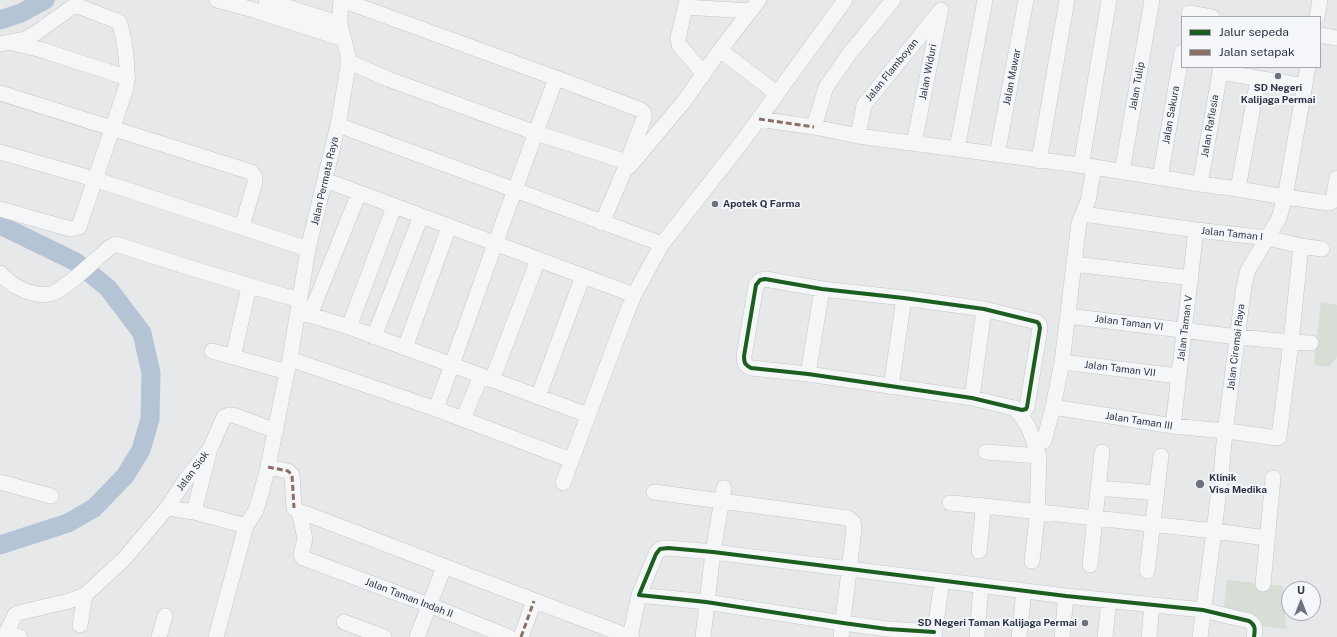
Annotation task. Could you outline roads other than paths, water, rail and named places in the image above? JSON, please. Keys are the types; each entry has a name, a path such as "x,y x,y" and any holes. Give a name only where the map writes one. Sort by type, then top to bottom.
{"street":[{"path":"217,0 254,10 344,39"},
{"path":"266,0 340,24"},
{"path":"338,125 349,62 340,24 341,0 641,110 644,113 644,118 625,169 602,223"},
{"path":"563,483 634,295 662,244 759,119 776,93 845,0"},
{"path":"814,127 826,86 850,53 893,0"},
{"path":"958,149 985,0"},
{"name":"Jalan Mawar","path":"997,155 1026,0"},
{"path":"1040,161 1067,0"},
{"path":"1044,441 1054,407 1062,362 1078,231 1088,202 1087,166 1109,0"},
{"name":"Jalan Tulip","path":"1122,172 1152,0"},
{"path":"1317,16 1320,0"},
{"path":"704,74 679,46 678,38 686,4 754,6"},
{"name":"Jalan Flamboyan","path":"858,136 864,105 942,5"},
{"name":"Jalan Widuri","path":"914,143 942,5"},
{"path":"0,209 70,229 75,229 80,224 126,88 128,78 122,30 119,22 78,6 72,7 36,33 25,39 5,43"},
{"path":"625,169 685,100 720,50 754,6"},
{"path":"1189,10 1209,16"},
{"path":"1321,35 1337,38"},
{"path":"5,43 42,50 128,78"},
{"path":"720,50 776,93"},
{"name":"Jalan Sakura","path":"1160,178 1181,58"},
{"path":"349,62 388,79 536,133 625,169"},
{"name":"Jalan Ciremai Raya","path":"1200,637 1244,286 1248,270 1279,218 1285,197 1308,68"},
{"path":"1220,70 1258,79 1305,86"},
{"name":"Jalan Raflesia","path":"1200,184 1220,70"},
{"path":"436,409 556,78"},
{"path":"1238,189 1258,79"},
{"path":"0,93 251,172 255,177 255,182 242,227"},
{"path":"759,119 814,127 858,136 1087,166 1285,197 1332,202 1337,178"},
{"name":"Jalan Permata Raya","path":"216,637 246,526 256,510 268,467 288,365 303,309 308,249 338,125 662,244"},
{"path":"0,152 94,180 308,249"},
{"path":"325,180 634,295"},
{"path":"303,309 359,193"},
{"path":"349,327 394,206"},
{"name":"Jalan Taman I","path":"1083,214 1196,230 1268,238 1301,246 1322,249"},
{"path":"374,337 421,216"},
{"path":"405,348 449,227"},
{"name":"Jalan Taman V","path":"1173,426 1196,230"},
{"path":"0,273 16,287 29,292 40,294 52,293 71,281 109,248 116,244 249,287 374,337 588,415"},
{"path":"1291,342 1301,246"},
{"path":"466,414 486,378 538,260"},
{"path":"1074,264 1191,278"},
{"path":"538,397 583,276"},
{"path":"765,279 822,289 984,309 1035,321 1039,324 1040,328 1029,404 1026,409 1022,410 972,398 808,374 751,368 746,365 744,362 744,356 756,285 758,282 765,279"},
{"path":"233,357 249,287"},
{"path":"808,374 822,289"},
{"path":"891,387 904,298"},
{"path":"972,398 984,309"},
{"name":"Jalan Taman VI","path":"1068,316 1291,342 1311,343"},
{"name":"Jalan Taman III","path":"1054,407 1173,426 1277,438 1279,437 1291,342"},
{"path":"212,351 233,357 288,365 436,409 571,460"},
{"name":"Jalan Taman VII","path":"1062,362 1179,376"},
{"path":"1015,408 1028,426 1040,456 1032,561"},
{"name":"Jalan Siok","path":"85,595 124,559 167,508 184,482 210,449 224,418 230,415 276,431"},
{"path":"194,512 210,449"},
{"path":"986,452 1040,456"},
{"path":"1090,565 1102,452"},
{"path":"1147,571 1161,456"},
{"path":"268,467 288,471 292,474 294,508 299,511 630,637 640,595 656,554 660,549 668,548 850,568 1066,596 1203,610 1253,623 1254,637"},
{"path":"1263,584 1273,478"},
{"path":"0,482 51,496"},
{"path":"1099,488 1157,493"},
{"path":"654,492 722,495 848,518 853,522 854,529 842,630"},
{"path":"703,637 706,602 722,495"},
{"path":"950,503 1037,511 1095,521 1214,531 1267,538"},
{"path":"979,551 983,511 985,506"},
{"path":"167,508 194,512 246,526"},
{"name":"Jalan Taman Indah II","path":"299,511 304,539 301,555 303,558 429,605 509,637"},
{"path":"417,637 444,567"},
{"path":"640,595 706,602 842,630 934,634 942,581"},
{"path":"976,637 981,585"},
{"path":"1019,637 1024,591"},
{"path":"80,625 85,595"},
{"path":"10,636 15,615 18,612 69,601 85,595"},
{"path":"1062,637 1066,596"},
{"path":"1105,637 1109,600"},
{"path":"521,637 534,601"},
{"path":"1149,637 1152,605"},
{"path":"159,637 165,616"},
{"path":"344,622 384,637"}],"waterway":[{"path":"0,20 21,13 45,0"},
{"path":"0,225 76,262 108,288 142,333 151,373 150,419 141,450 125,476 94,508 68,523 0,545"}],"place":[{"name":"SD Negeri Kalijaga Permai","path":"1278,76"},
{"name":"Apotek Q Farma","path":"715,204"},
{"name":"Klinik Visa Medika","path":"1200,484"},
{"name":"SD Negeri Taman Kalijaga Permai","path":"1085,623"}]}
